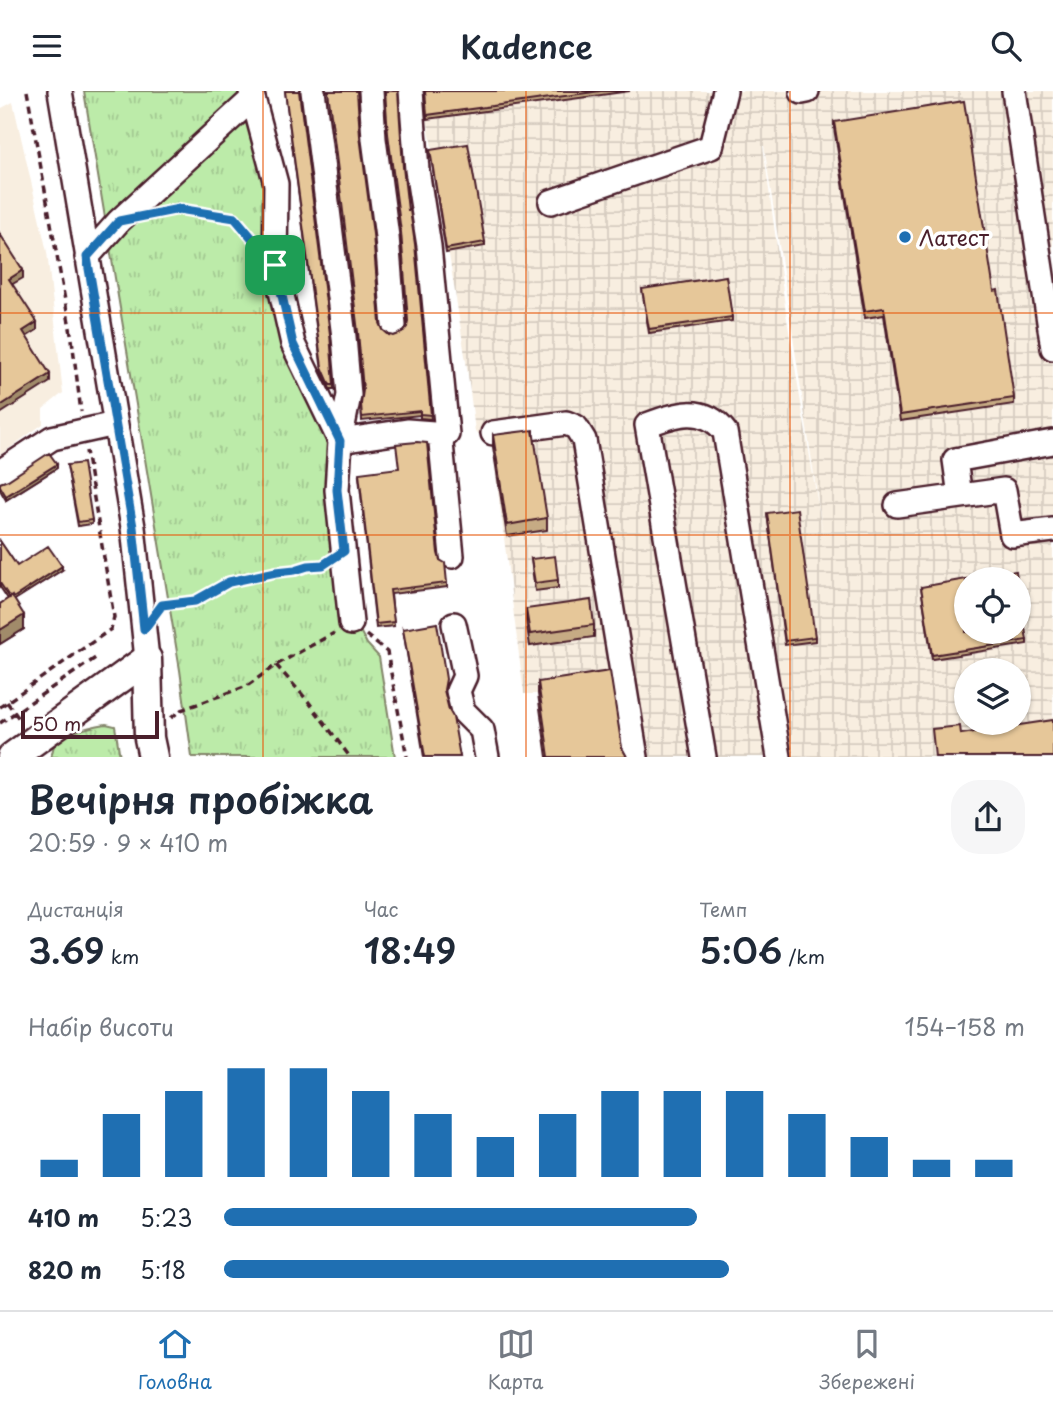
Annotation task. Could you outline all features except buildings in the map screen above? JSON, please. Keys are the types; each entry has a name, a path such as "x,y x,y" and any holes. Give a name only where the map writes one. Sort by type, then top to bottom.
{"main road":[{"path":"147,659 151,748"},
{"path":"17,756 147,659"}],"street":[{"path":"60,91 133,527 147,659"},
{"path":"313,91 349,395 340,441 337,490 351,623"},
{"path":"371,91 394,327"},
{"path":"340,441 407,431 447,434 429,246 417,170 411,91"},
{"path":"551,202 710,147 724,91"},
{"path":"802,92 807,91"},
{"path":"1014,91 1053,348"},
{"path":"87,257 119,221 230,119 246,94"},
{"path":"246,94 276,184 275,265 293,344 340,441"},
{"path":"704,757 647,425 669,417 695,413 717,421 725,432 779,757"},
{"path":"0,472 51,438 115,423"},
{"path":"493,433 566,423 576,426 584,440 636,757"},
{"path":"440,433 452,557"},
{"path":"960,495 954,460 1053,442"},
{"path":"897,505 1004,490 1012,535 1053,530"},
{"path":"454,624 465,676 458,691 463,711 482,730 487,757"}],"path":[{"path":"155,214 179,209 235,218 275,265"},
{"path":"144,629 162,605 195,601 229,582 323,565 344,551"},
{"path":"151,748 181,710 247,686 276,665 351,623 387,652 407,757"},
{"path":"0,723 97,657"},
{"path":"276,665 308,701 350,757"},
{"path":"7,702 19,720"}],"shaded area":[{"path":"423,91 1053,91 1053,757 547,757 538,694 524,694 492,444 475,431","holes":["764,146 824,541 786,313"]},
{"path":"13,102 47,252 63,393 43,409 43,424 0,455 0,109"}],"green space":[{"path":"84,91 248,91 265,157 268,270 330,447 345,603 367,644 379,657 395,757 192,757"},
{"path":"106,724 115,726 120,757 51,757 54,746 64,737"}],"place":[{"name":"Латест","path":"905,237"}],"route":[{"path":"179,209 235,218 275,265 293,344 340,441 337,490 344,551 323,565 229,582 195,601 162,605 144,629 133,527 87,257 119,221 179,209"}]}
